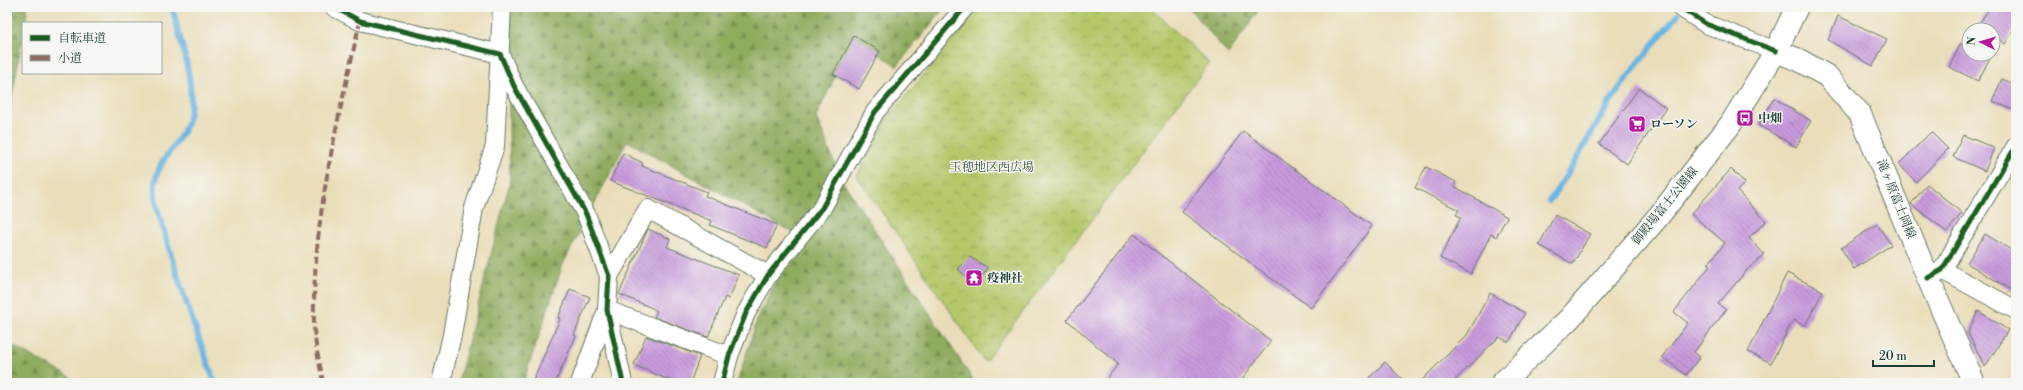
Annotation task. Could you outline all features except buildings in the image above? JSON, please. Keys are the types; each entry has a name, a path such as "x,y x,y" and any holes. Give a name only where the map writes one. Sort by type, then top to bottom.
{"main road":[{"name":"御殿場富士公園線","path":"1502,383 1569,319 1658,216 1730,125 1776,51 1797,7"},
{"name":"滝ヶ原富士岡線","path":"1776,51 1799,60 1827,76 1860,114 1935,274 1974,383"}],"street":[{"path":"334,7 360,21 500,54"},
{"path":"441,383 452,335 474,208 495,146 502,7"},
{"path":"722,383 729,356 746,313 768,275 822,208 875,112 965,7"},
{"path":"1680,7 1706,24 1776,51"},
{"path":"500,54 514,86 586,214 609,276 607,310 623,383"},
{"path":"2016,146 1935,274 2016,310"},
{"path":"609,276 648,209 768,275"},
{"path":"607,310 729,356"},
{"path":"580,383 607,310"}],"green space":[{"path":"7,7 28,7 25,22 22,22 22,40 7,127"},
{"path":"507,7 945,7 897,66 854,36 816,117 840,177 975,383 737,383 758,317 799,236 627,141 563,264 523,383 458,383 510,181"},
{"name":"玉穂地区西広場","path":"980,7 1150,7 1209,63 985,362 857,176 887,119"},
{"path":"1188,7 1261,7 1228,54"},
{"path":"7,330 11,345 72,378 70,383 7,383"}],"waterway":[{"path":"172,7 188,68 191,100 185,128 163,161 157,175 155,183 155,198 158,213 178,278 215,383"},
{"path":"1549,201 1566,176 1612,99 1636,66 1678,14"}],"marked path":[{"path":"323,383 314,330 314,285 317,246 335,133 360,21"}],"cycle path":[{"path":"334,7 360,21 500,54 514,86 586,214 609,276 607,310 623,383"},
{"path":"722,383 729,356 746,313 768,275 822,208 875,112 965,7"},
{"path":"1680,7 1706,24 1776,51"},
{"path":"1928,278 1942,270 2016,146"}],"place":[{"name":"中畑","path":"1745,118"},
{"name":"ローソン","path":"1637,124"},
{"name":"疫神社","path":"974,278"}]}
